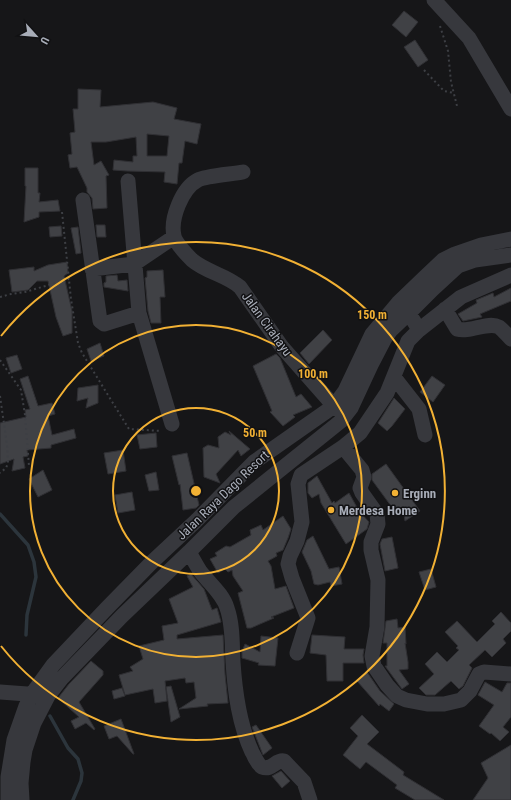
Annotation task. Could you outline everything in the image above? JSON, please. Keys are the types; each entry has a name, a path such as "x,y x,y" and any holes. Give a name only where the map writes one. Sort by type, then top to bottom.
{"street":[{"path":"434,0 469,38 511,109"},
{"path":"92,269 134,264 174,237 176,208 189,187 198,180 243,172"},
{"path":"128,181 139,313 172,424"},
{"path":"83,200 92,269 102,323 104,324 139,313"},
{"name":"Jalan Cirahayu","path":"174,237 198,264 240,287 282,347 334,406 346,416"},
{"name":"Jalan Raya Dago Resort","path":"32,694 44,676 107,608 254,462 334,406 345,390 372,334 398,303 428,283 461,252 481,245 511,239"},
{"name":"Jalan Raya Dago Resort","path":"447,266 458,266 474,260 511,255"},
{"path":"297,653 308,618 288,564 297,541 302,522 298,484 301,475 343,447 360,433 384,398 408,341 419,330 462,297 511,275"},
{"name":"Jalan Raya Dago Resort","path":"22,800 21,783 25,750 34,723 48,696 62,678 122,616 234,507 346,416 385,338 391,330 409,313 428,283"},
{"path":"445,309 457,329 463,331 490,325 498,327 511,339"},
{"path":"409,313 419,330"},
{"path":"394,377 419,409 425,435"},
{"path":"343,447 362,470 364,477 360,488 377,514 378,524 371,542 371,550 377,573 378,600 376,636 372,656 374,666 387,685 397,696 406,700 427,704 444,704 461,700 466,696 478,674 484,672 511,674"},
{"path":"189,552 200,570 220,594 227,606 231,622 237,702 245,734 254,756 260,765 265,768 271,767 280,761 284,761 304,782 310,800"},
{"path":"0,692 48,696"},
{"path":"8,800 8,778 14,740 26,706 32,694"}],"path":[{"path":"447,13 440,25 448,51 451,82 457,106"},
{"path":"424,70 444,91 454,93"},
{"path":"62,212 71,299 78,343 129,429 167,430 170,429 172,424"},
{"path":"0,297 25,292 69,279"},
{"path":"0,360 21,390 25,415 29,466"},
{"path":"0,396 8,463 6,468 0,473"}],"building":[{"path":"404,11 418,22 406,37 392,25"},
{"path":"415,40 428,60 418,67 404,47"},
{"path":"78,89 101,90 100,107 153,102 177,108 174,119 201,124 197,144 185,141 182,163 179,163 177,184 164,182 165,172 113,170 114,160 133,162 133,156 137,156 136,137 106,142 91,142 94,165 101,161 109,175 106,176 107,208 93,209 92,198 87,192 87,188 77,167 70,168 68,155 72,154 70,133 75,132 73,109 78,109","holes":["147,134 169,136 167,156 147,156"]},
{"path":"25,168 38,168 38,193 40,193 39,202 58,200 60,211 39,212 39,217 24,222 26,186"},
{"path":"96,225 105,225 106,237 97,237"},
{"path":"61,226 62,236 50,237 49,227"},
{"path":"78,227 81,253 76,254 71,228"},
{"path":"67,262 68,273 64,276 72,311 72,333 63,336 56,317 48,281 37,281 28,290 12,292 9,270 34,267 34,271 48,265"},
{"path":"163,270 165,297 160,297 161,323 151,323 148,311 145,278 147,277 147,271"},
{"path":"117,275 118,281 127,280 128,291 104,287 106,276"},
{"path":"511,288 511,301 480,314 482,317 463,321 458,314 477,303 476,300 493,293 494,297"},
{"path":"323,330 332,340 309,364 300,353"},
{"path":"100,343 104,356 91,361 87,349"},
{"path":"276,354 280,358 296,397 301,394 312,407 293,415 295,417 283,426 270,412 272,411 253,366"},
{"path":"17,355 22,369 11,373 6,358"},
{"path":"28,376 38,406 52,403 55,414 48,416 52,435 74,429 76,438 51,445 51,448 27,450 28,456 23,457 25,468 12,471 14,459 0,464 0,423 26,417 25,410 30,409 20,379"},
{"path":"432,376 445,385 433,402 420,392"},
{"path":"98,385 98,403 86,408 88,398 77,401 78,388"},
{"path":"394,398 405,409 387,431 378,423"},
{"path":"229,431 250,449 241,456 238,450 216,474 220,483 204,477 203,448 208,445 219,448 218,437 225,432 231,435"},
{"path":"156,433 157,447 140,449 137,435"},
{"path":"123,450 126,471 108,474 104,453"},
{"path":"187,453 199,505 196,508 183,510 180,484 179,485 172,456"},
{"name":"Erginn","path":"386,464 420,511 405,521 403,508 394,510 372,480 372,474"},
{"path":"43,470 52,490 38,497 29,479"},
{"path":"156,472 159,490 149,491 145,475"},
{"path":"317,476 332,503 334,501 335,503 349,493 359,511 369,522 367,529 346,544 321,503 319,494 312,498 308,493 308,483"},
{"path":"132,492 135,510 118,513 115,495"},
{"path":"283,516 291,529 288,538 283,550 276,553 277,556 268,561 271,566 275,589 286,586 294,608 271,617 274,618 251,628 247,628 238,593 243,591 233,576 232,570 228,572 225,569 218,573 210,559 217,556 215,553 226,546 230,547 251,535 250,530 261,525 263,530"},
{"path":"313,536 329,569 339,567 342,584 331,586 330,582 318,585 314,584 311,571 302,552 307,540"},
{"path":"392,537 398,568 385,571 380,544 382,539"},
{"path":"431,569 436,587 425,590 419,572"},
{"path":"191,574 204,589 212,610 217,608 221,622 177,635 177,639 223,635 228,703 207,704 208,706 179,709 196,698 194,682 186,683 185,678 165,681 167,701 155,703 153,689 125,695 119,675 133,671 130,667 143,659 139,646 164,640 162,626 178,623 169,599 193,587 187,576"},
{"path":"501,612 511,623 511,631 503,639 506,643 492,657 485,650 469,665 472,668 463,686 459,689 451,681 435,695 426,695 419,688 434,674 425,664 437,652 447,662 459,650 456,648 458,646 445,632 457,621 477,642 495,624 492,621"},
{"path":"397,619 398,628 405,627 406,644 405,643 408,662 408,669 399,670 409,684 402,689 385,666 387,666 387,643 383,643 386,621"},
{"path":"312,635 345,637 344,649 364,649 364,663 343,663 343,681 327,681 326,655 310,653"},
{"path":"261,636 278,638 275,666 258,665 259,663 242,658 242,652 245,644 260,652"},
{"path":"91,661 103,671 103,675 79,702 95,729 94,730 86,723 75,729 71,721 79,717 58,698"},
{"path":"367,672 380,691 394,704 389,711 380,704 379,706 357,681"},
{"path":"485,682 502,692 507,683 511,683 511,717 503,727 509,732 500,741 491,733 490,734 479,726 494,705 478,695"},
{"path":"171,686 180,717 171,722 166,687"},
{"path":"122,688 125,696 114,699 112,691"},
{"path":"362,715 379,732 367,744 404,772 403,775 444,800 415,800 395,788 397,785 366,762 360,769 343,755 358,736 350,728"},
{"path":"121,719 134,754 117,736 109,739 104,726"},
{"path":"256,725 272,748 263,755 252,727"},
{"path":"511,745 511,800 473,800 488,778 481,763"},
{"path":"281,771 290,781 282,788 272,776"}],"waterway":[{"path":"0,514 28,545 34,562 36,577 27,615 26,635"},
{"path":"50,716 68,748 78,759 82,773 81,781 73,800"}],"place":[{"name":"Erginn","path":"395,493"},
{"name":"Merdesa Home","path":"331,510"}]}
